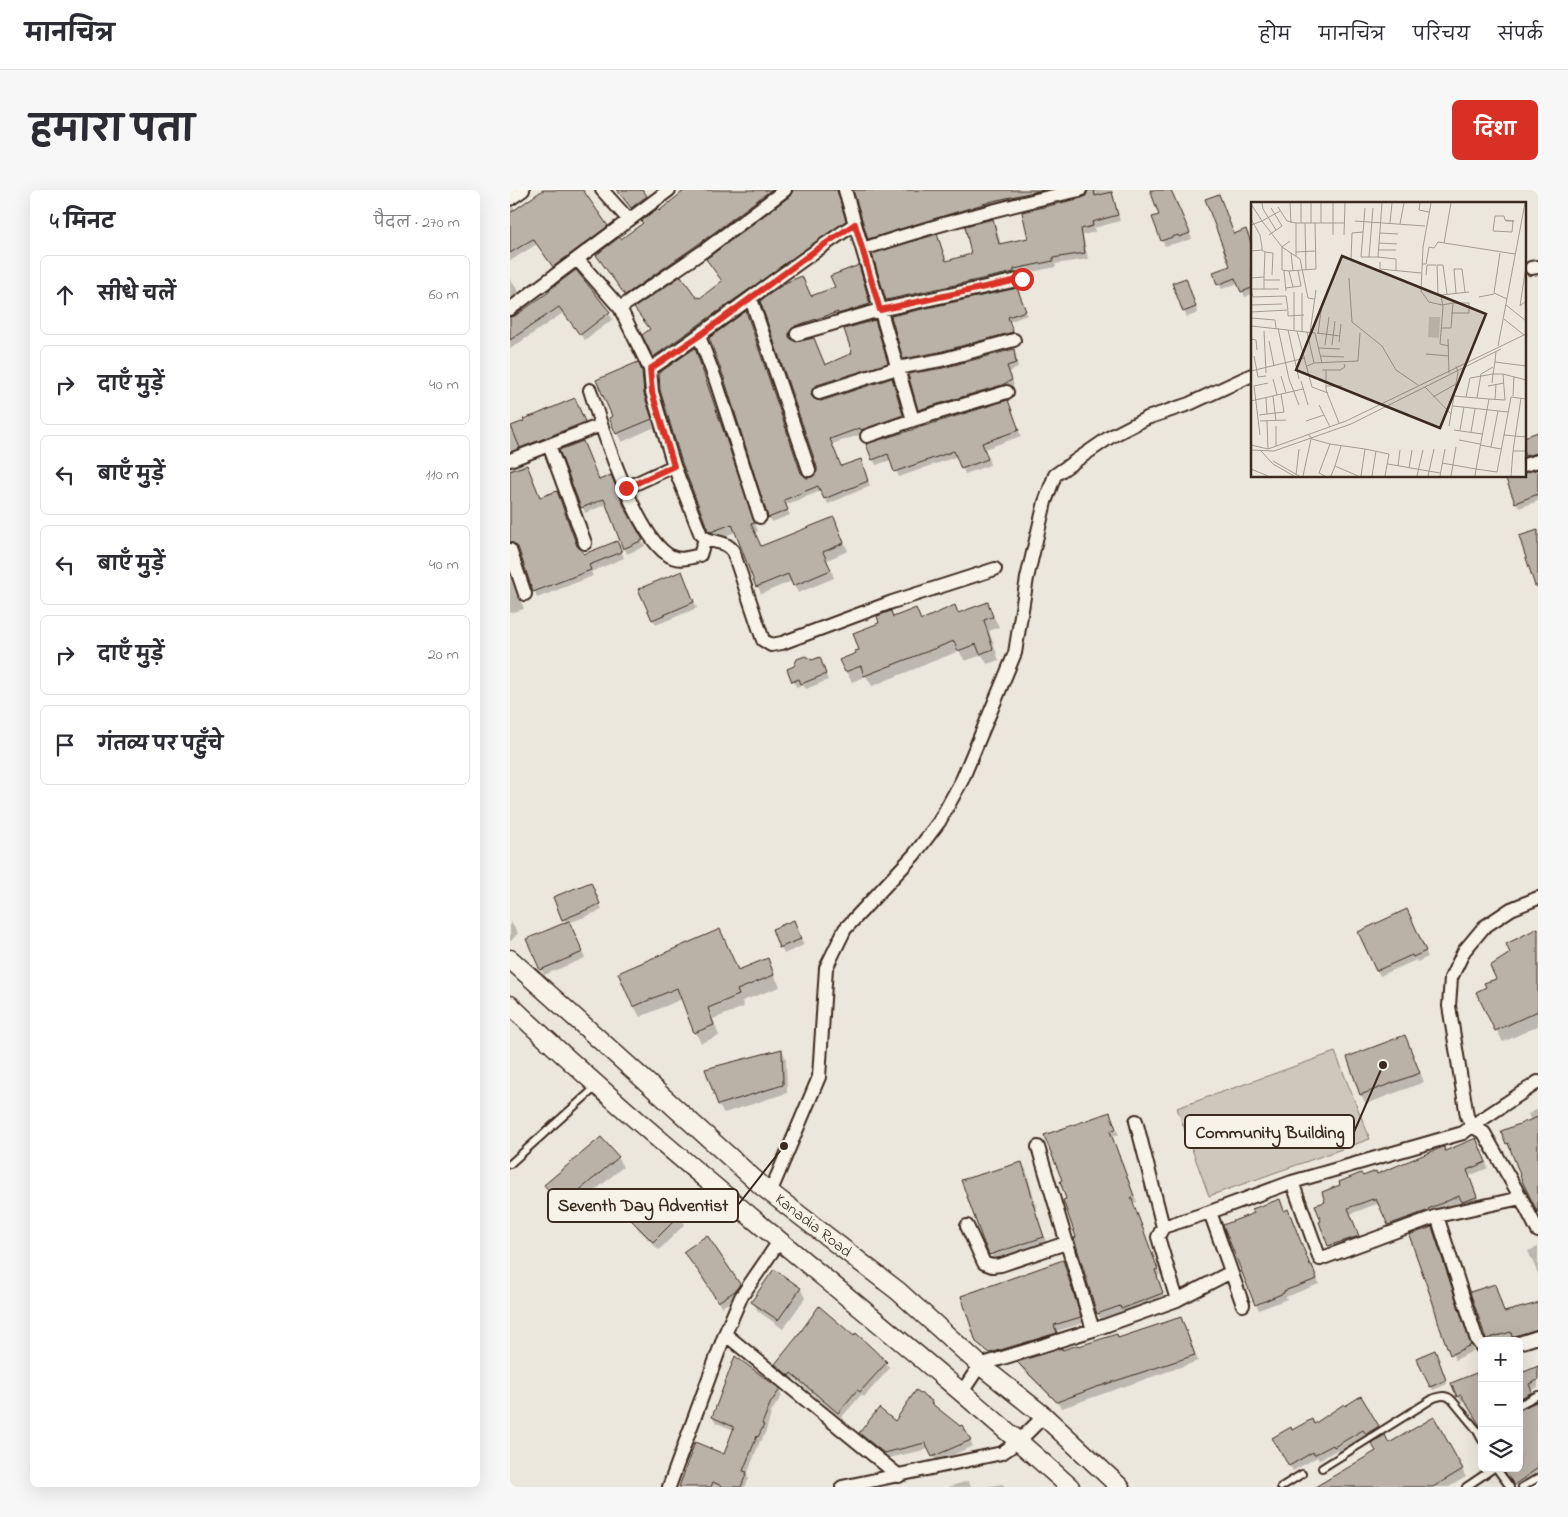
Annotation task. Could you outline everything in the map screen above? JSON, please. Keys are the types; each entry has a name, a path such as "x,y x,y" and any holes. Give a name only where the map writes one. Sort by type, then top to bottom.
{"main road":[{"name":"Kanadia Road","path":"510,959 770,1193 898,1291 980,1365 1044,1416 1120,1487"},
{"name":"Kanadia Road","path":"510,1005 660,1141 962,1392 1070,1487"}],"street":[{"path":"510,199 523,190"},
{"path":"602,190 629,220"},
{"path":"510,308 669,190"},
{"path":"620,308 705,250 785,190"},
{"path":"845,190 913,420"},
{"path":"863,250 912,232 999,208 1080,190"},
{"path":"650,369 855,224"},
{"path":"576,259 620,308 650,369 652,392 674,466 701,535 705,539 723,543 733,552 763,640 771,645 782,643 892,602 995,569"},
{"path":"797,334 880,310 1022,279"},
{"path":"751,299 810,470"},
{"path":"699,336 716,381 760,517"},
{"path":"819,393 897,368 941,360 1014,340"},
{"path":"770,1193 819,1076 826,968 845,929 919,849 939,822 962,780 1015,652 1027,578 1045,502 1055,475 1110,437 1146,418 1189,404 1251,375"},
{"path":"590,390 601,425 645,530 668,555 683,560 700,555 705,539"},
{"path":"866,436 1006,392"},
{"path":"510,460 601,425"},
{"path":"549,445 585,543"},
{"path":"626,488 674,466"},
{"path":"510,550 525,594"},
{"path":"1538,898 1511,909 1484,927 1464,951 1451,978 1449,1006 1467,1116 1472,1126 1484,1132 1522,1198 1538,1231"},
{"path":"1177,1300 1158,1236 1163,1227 1292,1182 1464,1133 1538,1082"},
{"path":"1136,1121 1163,1227"},
{"path":"1038,1147 1093,1330"},
{"path":"1292,1182 1320,1259 1437,1216 1522,1198"},
{"path":"1210,1212 1243,1305"},
{"path":"1437,1216 1478,1341"},
{"path":"967,1226 984,1263 992,1266 1001,1265 1066,1243"},
{"path":"669,1487 725,1334 741,1297 780,1240"},
{"path":"962,1392 980,1365 1093,1330 1177,1300 1231,1272"},
{"path":"725,1334 899,1476"},
{"path":"1523,1342 1538,1337"},
{"path":"842,1487 1002,1453 1019,1441 1044,1416"}],"lane":[{"path":"510,1164 598,1086"},
{"path":"1322,1468 1434,1398 1443,1395 1449,1397 1478,1427"},
{"path":"1523,1403 1538,1395"},
{"path":"1466,1487 1489,1472"},
{"path":"1498,1472 1510,1487"},
{"path":"1281,1487 1302,1474"},
{"path":"1522,1487 1538,1478"}],"shaded area":[{"path":"1335,1052 1370,1139 1209,1196 1177,1108"}],"building":[{"path":"543,190 583,190 608,226 553,267 533,239 510,253 510,213"},
{"path":"617,190 643,190 647,196 631,208"},
{"path":"685,190 771,190 700,243 625,295 596,255 643,223 641,221 657,209 659,211"},
{"path":"793,190 837,190 846,221 653,357 642,335 650,329 634,308 681,276 697,298 700,298 722,281 706,259 790,196"},
{"path":"853,190 1043,190 993,201 868,239"},
{"path":"1088,190 1094,190 1095,196 1112,192 1118,215 1092,222 1093,226 1081,229 1085,253 1053,258 1053,261 1014,269 1014,272 886,300 872,254 937,234 946,261 971,254 965,226 993,219 999,244 1028,238 1022,212 1082,198 1086,196"},
{"path":"1150,190 1171,190 1190,233 1161,241 1152,217 1159,215"},
{"path":"1219,194 1234,234 1246,229 1251,242 1251,288 1241,292 1235,278 1217,285 1213,272 1230,266 1205,199"},
{"path":"859,265 870,304 795,326 789,332 789,337 796,342 814,338 825,365 852,353 844,329 875,320 888,363 817,385 813,388 811,395 814,399 821,401 892,378 903,415 830,439 841,466 861,459 868,481 824,499 818,486 784,500 788,510 768,518 724,378 709,338 746,311 801,473 807,478 812,477 817,472 817,467 760,301 787,282 802,276 811,296 835,287 830,276"},
{"path":"576,270 610,312 580,335 559,307 510,340 510,317 515,316"},
{"path":"1186,278 1196,307 1183,312 1172,283"},
{"path":"1017,288 1026,311 1008,317 1013,332 939,352 903,359 891,316"},
{"path":"695,348 755,523 751,524 761,546 834,517 844,543 823,552 831,570 793,586 788,574 756,587 732,524 711,532 708,530 682,463 660,390 659,373"},
{"path":"1014,349 1016,363 1007,366 1012,380 1002,385 918,410 908,374 943,368"},
{"path":"638,362 642,371 644,394 652,419 616,434 609,418 612,416 596,380"},
{"path":"575,398 585,422 520,448 511,426 524,421 523,419"},
{"path":"1008,400 1019,430 982,443 988,459 961,469 954,451 894,472 888,454 872,460 866,444"},
{"path":"1538,432 1538,453 1526,456 1526,436"},
{"path":"583,441 599,480 611,475 624,506 643,540 623,549 604,499 581,508 559,450"},
{"path":"527,465 540,497 557,491 577,546 584,554 617,541 622,552 589,565 591,570 533,592 518,547 510,542 510,471"},
{"path":"1538,469 1538,494 1515,503 1506,479 1526,478 1526,472"},
{"path":"1538,530 1538,586 1535,586 1519,536"},
{"path":"682,571 694,602 652,620 638,589"},
{"path":"988,602 993,617 984,620 993,649 980,654 976,644 958,651 954,641 864,676 861,666 845,672 839,660 859,650 853,633 879,623 877,616 891,611 893,617 916,608 921,620 955,605 958,613"},
{"path":"805,656 812,660 820,657 826,674 801,684 799,679 792,682 787,669 794,666 797,659"},
{"path":"591,882 600,904 562,920 553,897"},
{"path":"1407,909 1426,951 1376,971 1358,932"},
{"path":"794,920 801,939 779,948 772,929"},
{"path":"569,921 583,952 540,970 526,939"},
{"path":"1538,928 1538,1011 1495,1031 1476,992 1486,987 1484,983 1496,979 1490,966 1510,953 1506,944"},
{"path":"720,929 738,970 768,958 774,975 737,990 739,995 708,1008 714,1025 694,1033 677,988 633,1007 618,973"},
{"path":"1405,1035 1420,1073 1360,1095 1347,1057"},
{"path":"782,1049 783,1085 718,1105 705,1069"},
{"path":"1110,1112 1116,1129 1110,1131 1134,1196 1131,1197 1158,1269 1155,1270 1163,1293 1121,1309 1120,1306 1097,1314 1074,1238 1076,1237 1063,1200 1066,1199 1060,1181 1062,1180 1044,1135"},
{"path":"1538,1117 1538,1213 1501,1131"},
{"path":"601,1137 619,1157 562,1205 544,1185"},
{"path":"1476,1138 1486,1162 1467,1170 1477,1197 1462,1202 1459,1196 1429,1210 1388,1225 1376,1199 1373,1201 1373,1199 1348,1208 1359,1236 1328,1246 1315,1205 1325,1202 1322,1192 1340,1185 1339,1182 1361,1173 1363,1176 1376,1171 1377,1174 1438,1149 1444,1147 1445,1151"},
{"path":"1022,1162 1044,1237 989,1255 961,1180"},
{"path":"659,1192 681,1214 653,1242 631,1220"},
{"path":"1280,1199 1284,1211 1288,1209 1317,1279 1284,1291 1284,1293 1255,1305 1223,1225 1254,1213 1252,1209"},
{"path":"1432,1227 1471,1345 1450,1355 1409,1235"},
{"path":"707,1235 740,1284 735,1291 718,1302 699,1272 683,1252"},
{"path":"1063,1260 1081,1317 1054,1325 1057,1333 990,1353 976,1342 961,1296"},
{"path":"774,1269 801,1288 778,1320 751,1302"},
{"path":"1495,1284 1504,1312 1538,1303 1538,1329 1512,1337 1511,1332 1485,1337 1470,1292"},
{"path":"819,1306 854,1336 856,1333 887,1362 860,1392 857,1390 838,1413 791,1373 789,1376 775,1364"},
{"path":"1181,1317 1195,1355 1057,1402 1017,1362 1117,1334 1118,1338"},
{"path":"1435,1350 1446,1380 1430,1387 1416,1358"},
{"path":"735,1356 780,1389 770,1404 762,1424 764,1425 757,1436 743,1471 747,1472 741,1487 724,1487 713,1482 711,1487 679,1487 695,1442 724,1454 734,1427 712,1417"},
{"path":"1538,1366 1538,1380 1529,1384 1532,1392 1523,1397 1523,1370 1524,1372"},
{"path":"1476,1373 1478,1378 1478,1423 1461,1395 1457,1397 1451,1383"},
{"path":"916,1390 932,1401 931,1403 960,1426 962,1425 971,1440 932,1457 925,1443 884,1453 859,1433 879,1408 895,1421"},
{"path":"1361,1396 1379,1426 1366,1434 1363,1430 1334,1447 1333,1445 1314,1455 1313,1452 1289,1466 1272,1438 1291,1427 1292,1430 1312,1419 1314,1424 1344,1404 1345,1406"},
{"path":"1536,1402 1538,1407 1538,1468 1514,1485 1505,1472 1523,1472 1523,1408"},
{"path":"1434,1417 1463,1469 1433,1487 1315,1487 1376,1451 1371,1443 1385,1435 1389,1443"}],"place":[{"name":"Community Building","path":"1383,1065"},
{"name":"Seventh Day Adventist","path":"784,1146"}],"route":[{"path":"626,488 674,466 652,392 650,369 855,224 880,310 1022,279"}]}
